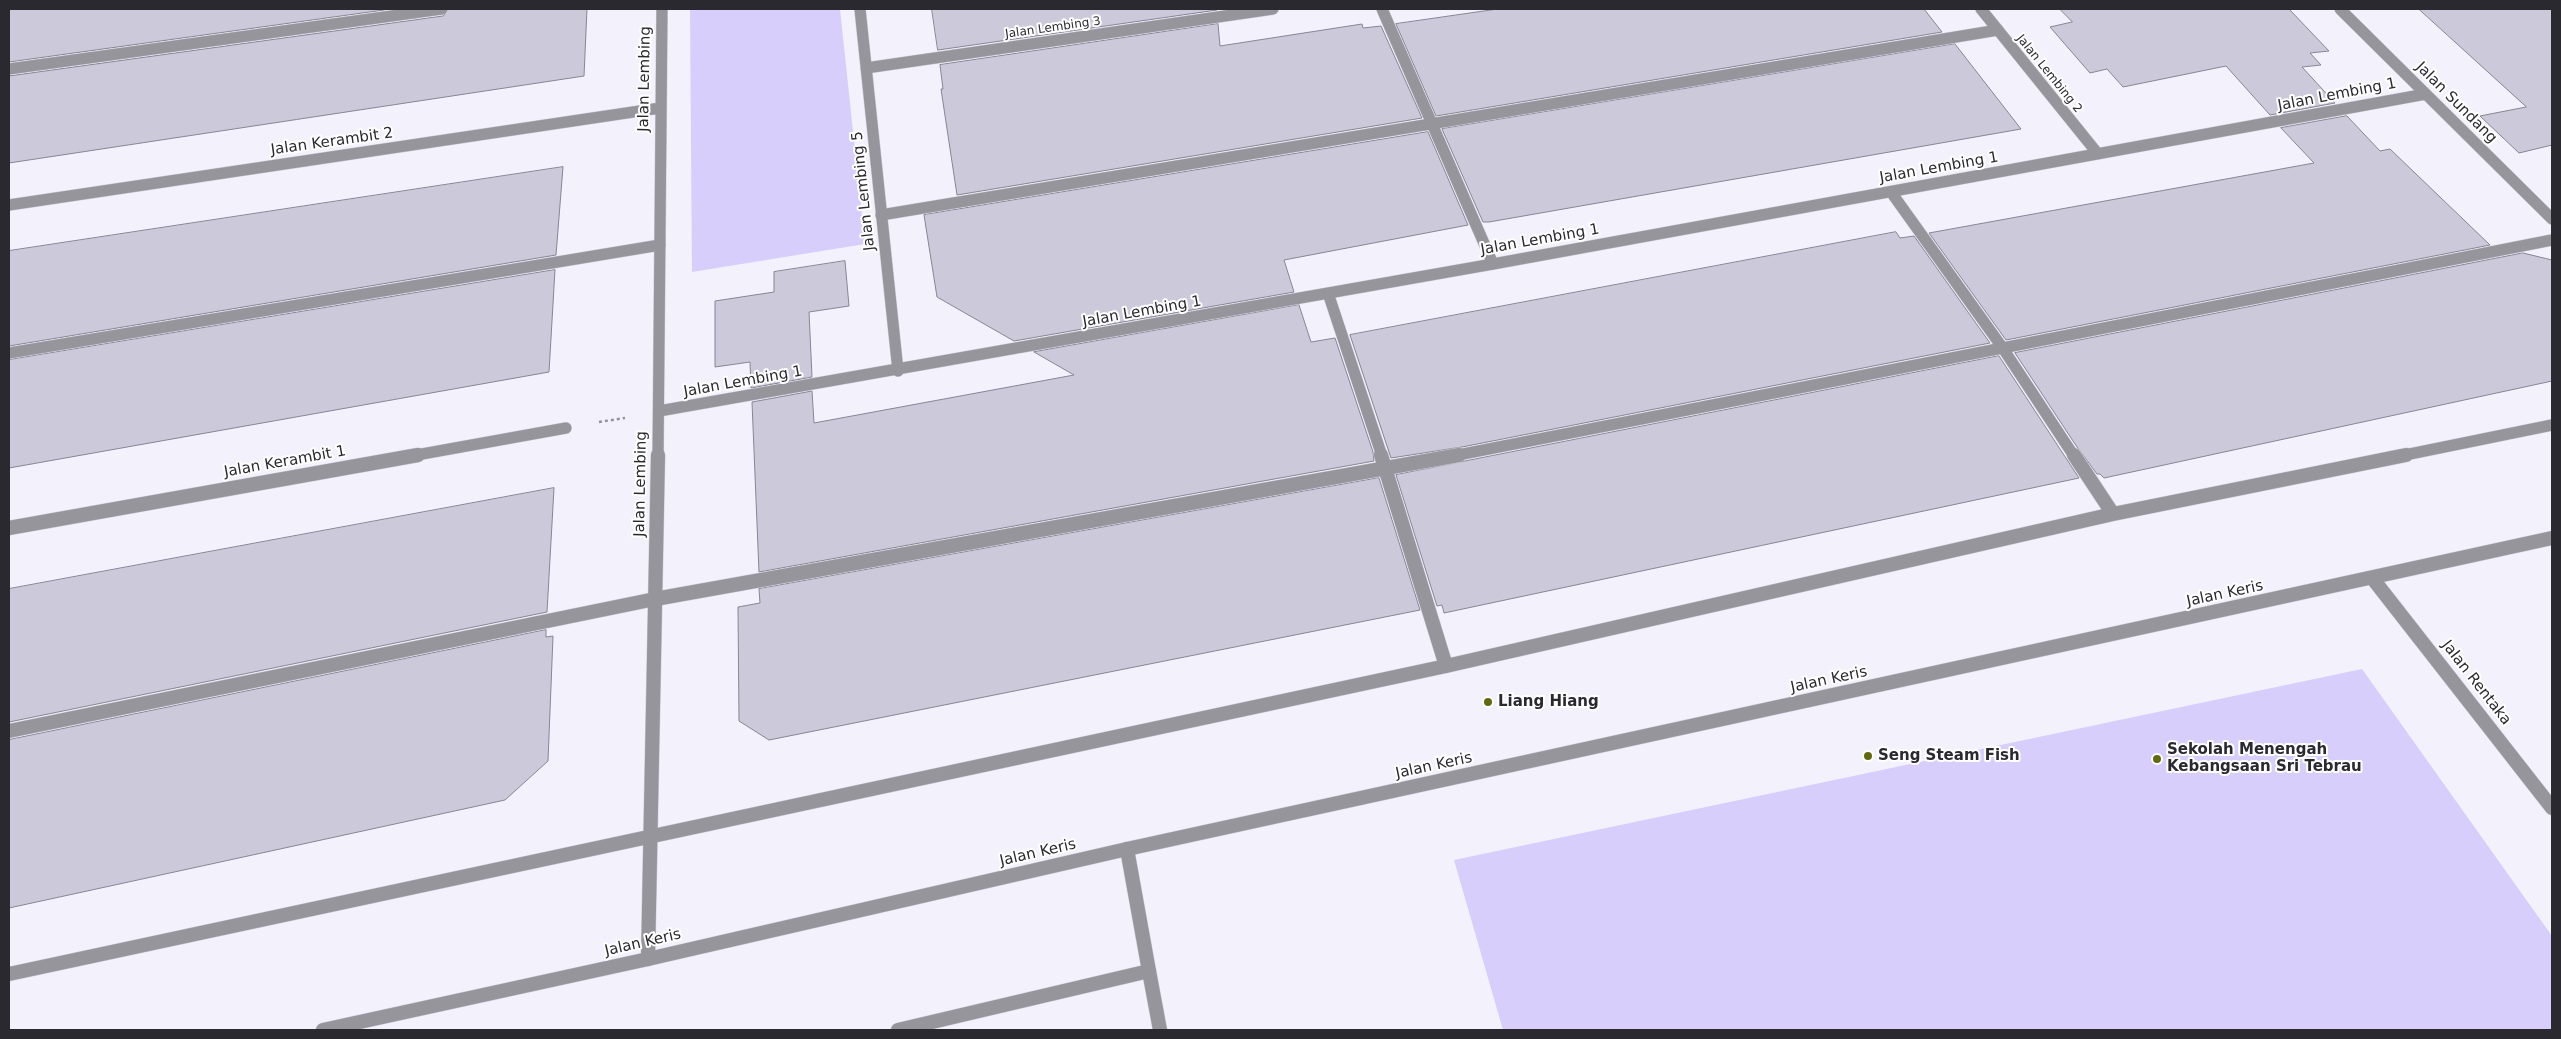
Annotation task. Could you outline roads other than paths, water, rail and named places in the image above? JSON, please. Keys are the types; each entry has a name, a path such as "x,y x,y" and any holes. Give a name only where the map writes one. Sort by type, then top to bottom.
{"street":[{"path":"9,69 442,9"},
{"name":"Jalan Lembing","path":"648,959 659,411 662,9"},
{"name":"Jalan Lembing 5","path":"860,9 898,370"},
{"name":"Jalan Lembing 3","path":"866,68 1273,9"},
{"path":"1382,9 1493,264"},
{"name":"Jalan Lembing 2","path":"1980,9 2098,154"},
{"name":"Jalan Sundang","path":"2340,9 2552,219"},
{"path":"881,215 1998,30"},
{"name":"Jalan Lembing 1","path":"659,411 1493,264 2426,94"},
{"name":"Jalan Kerambit 2","path":"9,205 660,108"},
{"path":"1891,192 2002,346 2113,514"},
{"path":"9,731 655,599 1386,469 2002,346 2552,240"},
{"path":"9,353 660,245"},
{"path":"1328,293 1386,469 1446,666"},
{"path":"9,974 1446,666 2113,514 2552,425"},
{"name":"Jalan Kerambit 1","path":"9,528 566,428"},
{"name":"Jalan Keris","path":"323,1030 648,959 1127,849 2373,579 2552,538"},
{"name":"Jalan Rentaka","path":"2373,579 2552,808"},
{"path":"1127,849 1160,1030"},
{"path":"898,1030 1149,971"}],"place":[{"name":"Liang Hiang","path":"1488,702"},
{"name":"Seng Steam Fish","path":"1868,756"},
{"name":"Sekolah Menengah Kebangsaan Sri Tebrau","path":"2157,759"}]}
